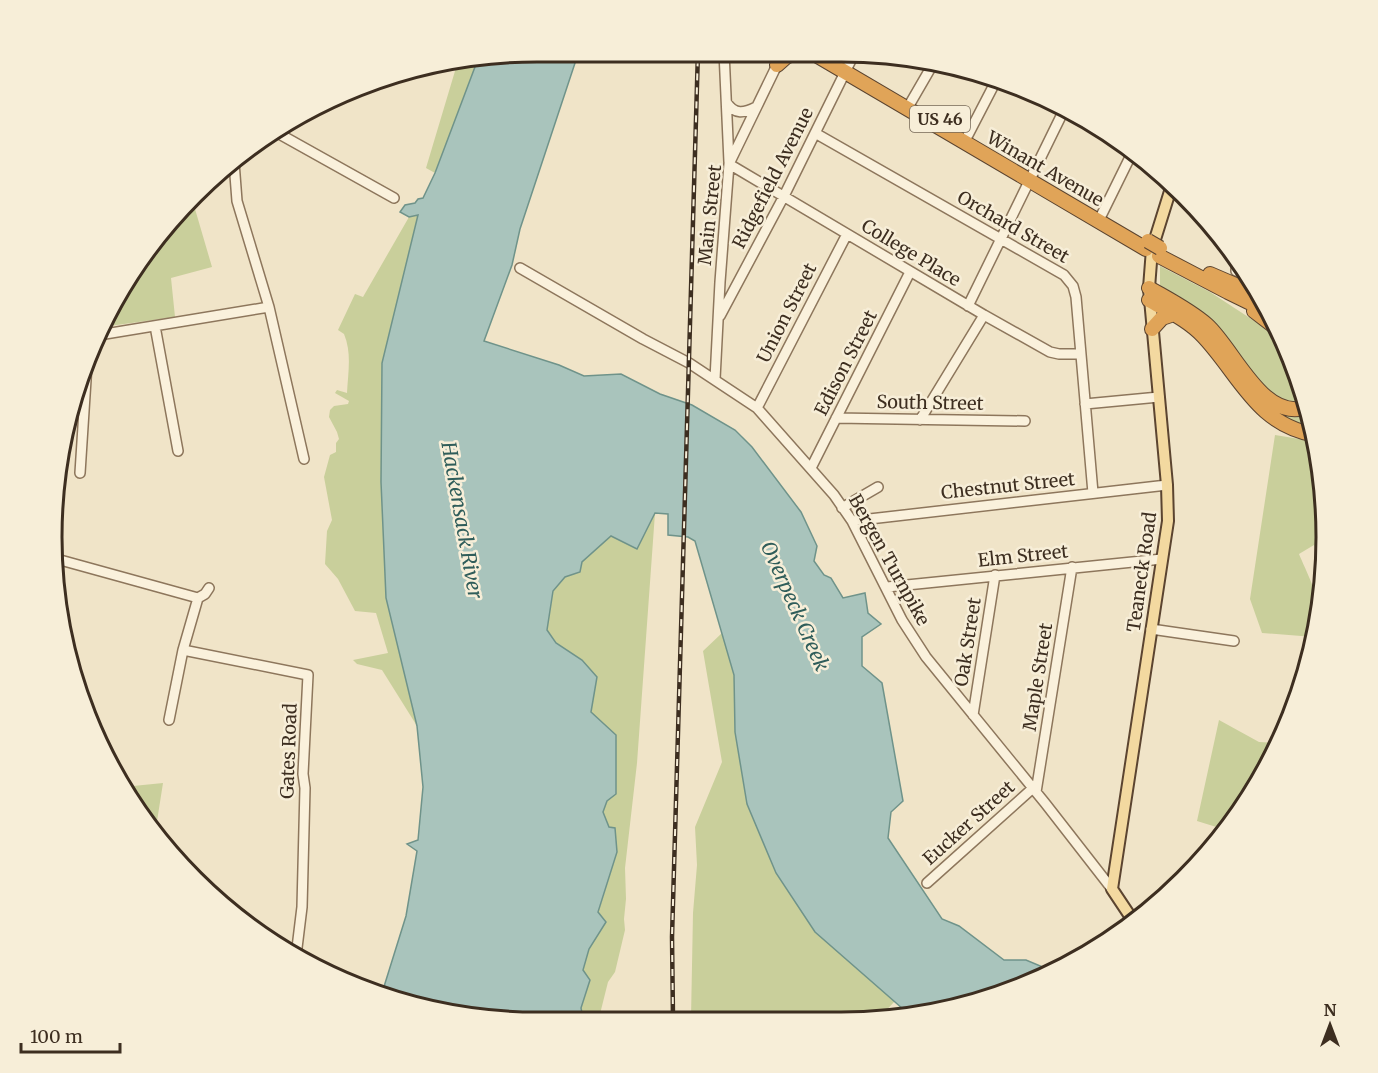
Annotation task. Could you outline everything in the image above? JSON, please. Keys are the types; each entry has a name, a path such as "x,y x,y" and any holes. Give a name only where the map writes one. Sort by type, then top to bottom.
{"highway":[{"name":"Winant Avenue","path":"833,62 911,102 968,135 1031,177"},
{"name":"Winant Avenue","path":"838,62 1104,220"},
{"name":"US 46","path":"1104,220 1256,304"},
{"name":"US 46","path":"1234,290 1249,293"},
{"path":"1234,290 1247,291"},
{"path":"1234,290 1262,315"},
{"path":"1149,294 1205,338 1266,413 1285,425 1304,431"},
{"path":"1149,294 1196,316 1208,326 1265,397 1287,408 1298,409"},
{"path":"1152,328 1162,318 1174,314"}],"main road":[{"name":"Teaneck Road","path":"1112,889 1168,521 1167,485 1149,294 1152,249 1170,194"},
{"name":"Bergen Turnpike","path":"1112,889 1129,914"}],"street":[{"path":"725,62 729,164"},
{"name":"Main Street","path":"715,379 729,164 777,62"},
{"name":"Ridgefield Avenue","path":"719,318 849,62"},
{"path":"911,102 929,70"},
{"path":"968,135 993,87"},
{"path":"727,103 731,109 738,112 745,112 756,107"},
{"path":"968,306 1061,115"},
{"name":"Orchard Street","path":"815,133 1069,280 1076,297 1093,493"},
{"path":"285,134 290,139"},
{"path":"283,135 394,198"},
{"path":"1104,220 1130,159"},
{"name":"College Place","path":"729,164 1050,352 1081,354"},
{"path":"235,170 237,201 269,307 304,459"},
{"name":"Union Street","path":"757,408 847,234"},
{"name":"Bergen Turnpike","path":"520,268 715,379 757,408 834,495 852,521 915,641 1112,889"},
{"name":"Edison Street","path":"811,468 910,272"},
{"path":"720,282 731,283 738,280"},
{"path":"107,334 269,307"},
{"path":"921,420 984,315"},
{"path":"155,326 178,451"},
{"path":"80,472 85,390"},
{"path":"1085,404 1159,397"},
{"name":"South Street","path":"836,418 1024,421"},
{"name":"Chestnut Street","path":"852,521 1167,485"},
{"path":"842,508 878,487"},
{"name":"Elm Street","path":"887,587 1162,559"},
{"path":"63,561 198,598 206,594 209,588"},
{"name":"Maple Street","path":"1035,790 1072,567"},
{"name":"Oak Street","path":"973,715 996,575"},
{"path":"169,720 183,650 198,598"},
{"path":"1151,629 1234,641"},
{"name":"Gates Road","path":"183,650 308,675 303,774 305,788 302,907 297,947"},
{"name":"Eucker Street","path":"927,883 1035,790"}],"green space":[{"path":"475,66 435,173 426,168 456,69"},
{"path":"195,209 212,267 171,278 175,317 110,326 160,247"},
{"path":"418,215 382,363 381,482 386,598 417,726 382,670 357,664 353,660 388,653 376,613 355,611 338,579 325,564 327,531 332,520 324,477 330,455 336,452 336,443 339,439 329,417 330,410 334,406 348,404 349,401 335,393 337,390 347,393 349,371 346,341 344,334 338,330 355,294 363,297 409,217"},
{"path":"1160,266 1210,292 1270,331 1297,402 1287,404 1272,395 1160,289"},
{"path":"1270,407 1299,410 1303,428 1296,426"},
{"path":"1275,435 1306,440 1312,475 1316,536 1316,549 1314,545 1299,554 1313,587 1305,636 1262,633 1250,599"},
{"path":"655,513 637,763 625,868 625,930 615,972 608,982 600,1012 582,1012 590,980 583,970 589,949 606,922 598,913 617,852 603,812 607,801 582,660 556,643 547,630 553,591 565,577 580,572 582,562 611,536 637,549"},
{"path":"722,633 734,675 735,732 747,804 776,873 815,932 895,1001 888,1009 842,1012 691,1012 693,913 697,865 695,827 722,762 703,651"},
{"path":"1219,720 1259,742 1270,743 1253,774 1217,827 1197,821"},
{"path":"163,783 157,822 142,800 133,786"}],"water":[{"path":"575,62 520,229 512,265 484,341 559,365 584,376 621,374 660,394 692,405 735,430 752,447 801,512 817,546 814,561 824,575 831,578 843,598 865,593 868,613 881,624 862,637 862,666 882,683 903,801 891,812 888,838 942,919 959,926 1004,960 1026,960 1043,967 964,995 901,1007 815,932 776,873 747,804 735,732 734,675 695,541 688,537 668,535 668,514 655,513 637,549 611,536 582,562 580,572 565,577 553,591 547,630 556,643 582,660 597,677 591,712 616,735 616,794 607,801 603,812 609,827 615,828 617,852 598,912 606,922 589,949 583,970 590,980 582,1012 536,1012 475,1007 444,1002 384,986 406,916 417,851 407,844 418,840 423,787 417,726 386,598 381,482 382,363 418,215 409,217 400,212 405,205 423,198 435,173 475,66"}],"railway":[{"path":"673,1012 672,937 698,62"}],"water label":[{"name":"Hackensack River","path":"462,520"},
{"name":"Overpeck Creek","path":"795,606"}]}
